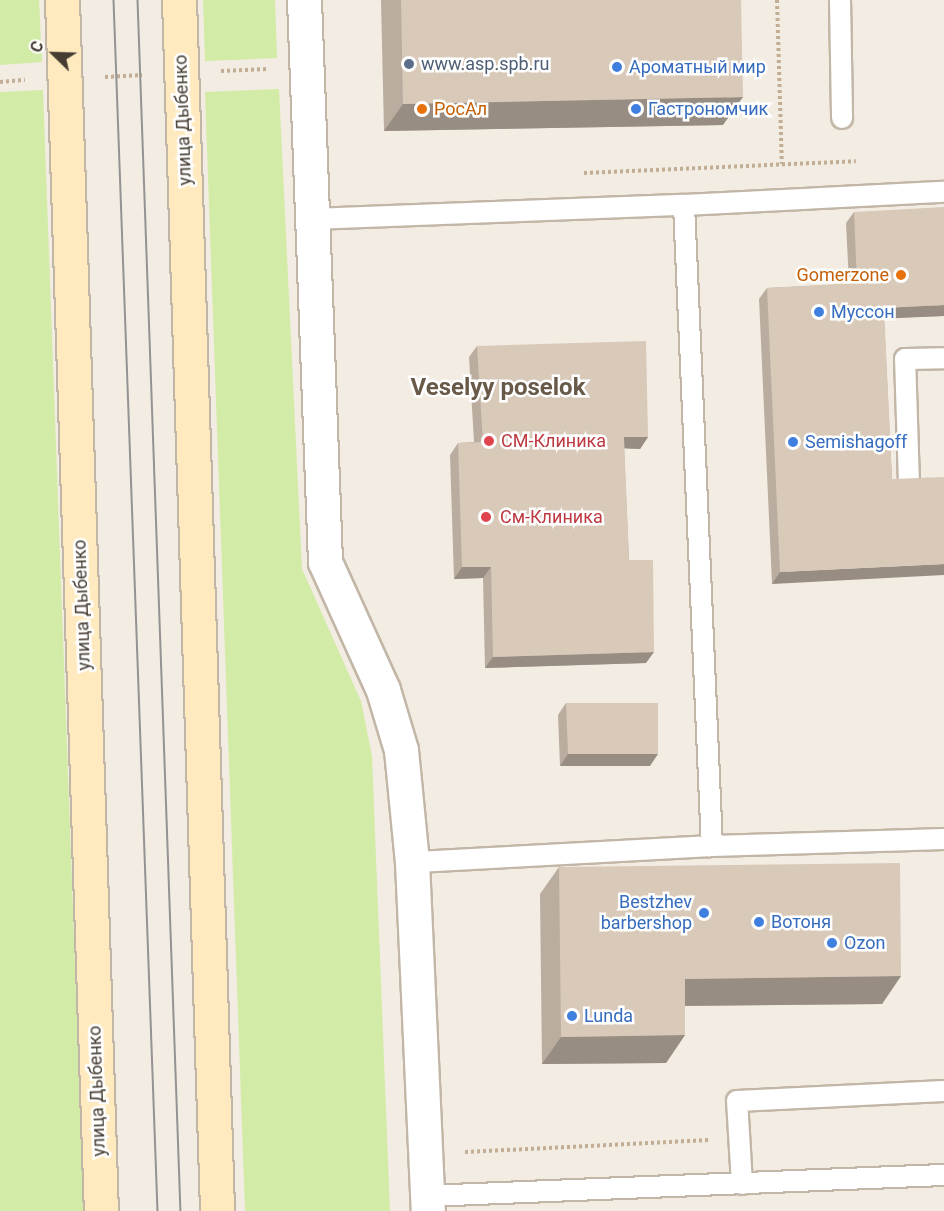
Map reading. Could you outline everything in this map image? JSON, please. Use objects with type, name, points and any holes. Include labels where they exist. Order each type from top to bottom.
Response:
[{"type":"main road","name":"улица Дыбенко","points":[[62,0],[101,1211]]},
{"type":"main road","name":"улица Дыбенко","points":[[178,0],[217,1211]]},
{"type":"street","points":[[303,0],[325,562],[383,690],[398,740],[412,862],[427,1203]]},
{"type":"lane","points":[[840,0],[842,118]]},
{"type":"lane","points":[[312,219],[684,205],[944,192]]},
{"type":"lane","points":[[684,205],[712,846]]},
{"type":"lane","points":[[909,484],[905,359],[944,358]]},
{"type":"lane","points":[[412,862],[712,846],[944,839]]},
{"type":"lane","points":[[742,1184],[737,1101],[944,1091]]},
{"type":"lane","points":[[427,1203],[742,1184],[944,1175]]},
{"type":"path","points":[[777,0],[782,164]]},
{"type":"path","points":[[66,79],[306,68]]},
{"type":"path","points":[[581,173],[868,160]]},
{"type":"path","points":[[465,1152],[739,1138]]},
{"type":"green space","points":[[0,0],[39,0],[42,62],[0,65]]},
{"type":"green space","points":[[203,0],[275,0],[277,58],[205,61]]},
{"type":"green space","points":[[279,89],[302,569],[361,701],[372,756],[390,1211],[245,1211],[205,92]]},
{"type":"green space","points":[[43,90],[84,1211],[0,1211],[0,92]]},
{"type":"building","points":[[401,0],[741,0],[743,97],[403,104]]},
{"type":"building","points":[[944,207],[944,305],[884,308],[892,479],[944,477],[944,564],[780,572],[767,288],[857,283],[854,212]]},
{"type":"building","points":[[646,341],[648,437],[624,437],[629,560],[653,560],[654,652],[493,657],[491,567],[462,567],[458,443],[483,442],[477,346]]},
{"type":"building","points":[[566,703],[658,703],[658,754],[568,754]]},
{"type":"building","points":[[900,863],[901,976],[685,979],[685,1035],[561,1037],[559,867]]},
{"type":"tram line","points":[[114,0],[158,1211]]},
{"type":"tram line","points":[[138,0],[181,1211]]},
{"type":"place","name":"www.asp.spb.ru","points":[[409,64]]},
{"type":"place","name":"Ароматный мир","points":[[617,67]]},
{"type":"place","name":"РосАл","points":[[422,109]]},
{"type":"place","name":"Гастрономчик","points":[[636,109]]},
{"type":"place","name":"Gomerzone","points":[[901,275]]},
{"type":"place","name":"Муссон","points":[[819,312]]},
{"type":"place","name":"СМ-Клиника","points":[[489,441]]},
{"type":"place","name":"Semishagoff","points":[[793,442]]},
{"type":"place","name":"См-Клиника","points":[[486,517]]},
{"type":"place","name":"Bestzhev barbershop","points":[[704,913]]},
{"type":"place","name":"Вотоня","points":[[759,922]]},
{"type":"place","name":"Ozon","points":[[832,943]]},
{"type":"place","name":"Lunda","points":[[572,1016]]},
{"type":"district","name":"Veselyy poselok","points":[[498,388]]}]
